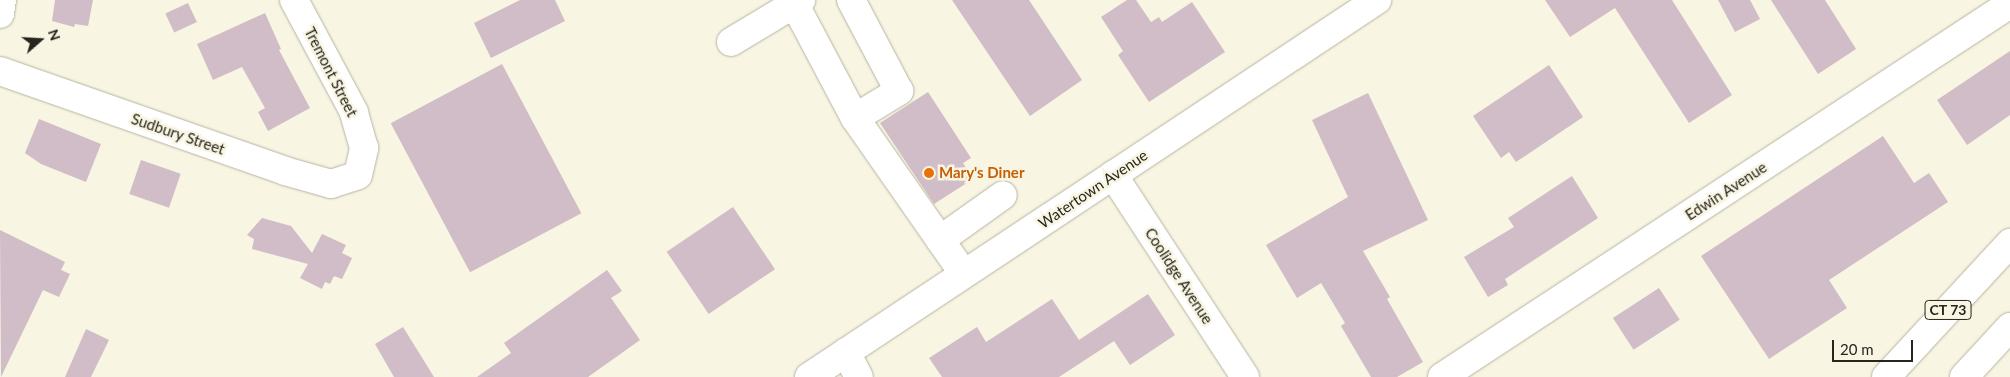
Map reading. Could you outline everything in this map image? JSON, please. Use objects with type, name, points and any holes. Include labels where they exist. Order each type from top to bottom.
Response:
[{"type":"main road","points":[[0,14],[2,0]]},
{"type":"main road","name":"Tremont Street","points":[[294,0],[354,112],[364,148],[358,175]]},
{"type":"main road","points":[[851,0],[899,91],[855,118]]},
{"type":"main road","name":"Watertown Avenue","points":[[809,377],[1377,0]]},
{"type":"main road","points":[[731,42],[797,2],[855,118],[964,274]]},
{"type":"main road","name":"Edwin Avenue","points":[[1442,377],[2010,4]]},
{"type":"main road","name":"Sudbury Street","points":[[0,70],[285,171],[331,184],[358,175]]},
{"type":"main road","name":"Coolidge Avenue","points":[[1113,175],[1245,377]]},
{"type":"main road","points":[[940,240],[1003,195]]},
{"type":"main road","name":"CT 73","points":[[1886,377],[2010,242]]},
{"type":"main road","points":[[1964,377],[2010,327]]},
{"type":"main road","points":[[846,352],[860,377]]},
{"type":"building","points":[[55,0],[93,0],[88,26],[75,24],[74,27],[52,21]]},
{"type":"building","points":[[520,0],[555,0],[565,21],[491,58],[474,23]]},
{"type":"building","points":[[952,0],[1029,0],[1082,80],[1030,116]]},
{"type":"building","points":[[1127,0],[1136,0],[1151,22],[1159,17],[1162,22],[1192,2],[1225,52],[1149,102],[1118,55],[1123,51],[1101,17]]},
{"type":"building","points":[[1545,0],[1672,0],[1732,95],[1689,123],[1615,8],[1570,37]]},
{"type":"building","points":[[1718,0],[1750,0],[1760,19],[1735,32]]},
{"type":"building","points":[[1771,0],[1825,0],[1856,49],[1818,74]]},
{"type":"building","points":[[188,3],[197,22],[174,33],[165,14]]},
{"type":"building","points":[[265,13],[281,49],[279,50],[310,108],[268,131],[258,112],[265,108],[242,67],[213,80],[197,44]]},
{"type":"building","points":[[2010,51],[2010,115],[1967,145],[1937,100]]},
{"type":"building","points":[[502,64],[581,213],[470,272],[391,123]]},
{"type":"building","points":[[1549,65],[1583,117],[1516,162],[1509,152],[1501,158],[1473,116]]},
{"type":"building","points":[[928,92],[971,158],[963,163],[973,179],[934,204],[880,123]]},
{"type":"building","points":[[1368,93],[1428,220],[1363,251],[1390,297],[1387,299],[1423,362],[1397,377],[1371,377],[1341,326],[1345,323],[1321,283],[1297,298],[1266,245],[1348,197],[1312,120]]},
{"type":"building","points":[[39,119],[101,144],[86,182],[41,164],[25,153]]},
{"type":"building","points":[[1883,136],[1914,183],[1929,173],[1948,202],[1829,280],[1847,308],[1769,359],[1701,256]]},
{"type":"building","points":[[141,160],[181,174],[169,208],[129,194]]},
{"type":"building","points":[[1572,176],[1598,218],[1505,279],[1508,285],[1488,297],[1464,257],[1514,227],[1508,218]]},
{"type":"building","points":[[733,207],[775,269],[709,314],[667,252]]},
{"type":"building","points":[[262,218],[291,226],[312,253],[322,234],[346,245],[342,253],[352,258],[342,279],[334,276],[330,284],[325,282],[322,289],[300,278],[308,264],[252,249],[254,239],[247,235]]},
{"type":"building","points":[[0,230],[65,262],[61,270],[70,274],[59,297],[43,290],[1,377]]},
{"type":"building","points":[[607,270],[622,291],[611,298],[640,340],[588,377],[477,377],[511,353],[504,343]]},
{"type":"building","points":[[1659,288],[1680,320],[1634,350],[1613,318]]},
{"type":"building","points":[[1148,294],[1175,335],[1130,365],[1114,341],[1059,377],[942,377],[929,358],[977,327],[986,342],[1052,299],[1079,340]]},
{"type":"building","points":[[403,327],[434,377],[394,377],[375,344]]},
{"type":"building","points":[[86,329],[109,340],[91,377],[65,377]]},
{"type":"place","name":"Mary's Diner","points":[[929,173]]}]
